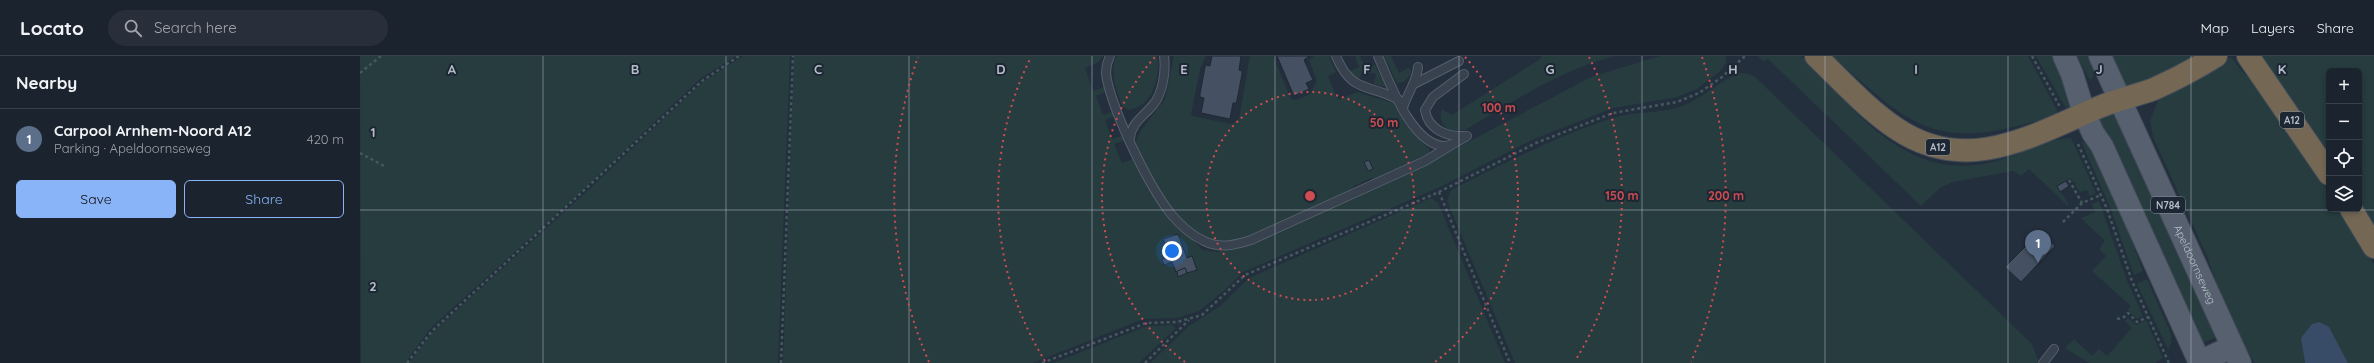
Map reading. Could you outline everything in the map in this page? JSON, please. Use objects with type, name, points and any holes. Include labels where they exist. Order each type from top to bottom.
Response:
[{"type":"highway","name":"A12","points":[[1816,56],[1896,129],[1917,141],[1945,149],[1972,152],[1996,148],[2076,118]]},
{"type":"highway","points":[[2076,118],[2119,98],[2154,89],[2216,56]]},
{"type":"highway","name":"A12","points":[[2252,61],[2326,170]]},
{"type":"highway","points":[[2352,212],[2374,247]]},
{"type":"main road","points":[[2064,56],[2072,74],[2076,118],[2105,153],[2200,362],[2236,355]]},
{"type":"main road","name":"Apeldoornseweg","points":[[2100,56],[2236,355]]},
{"type":"lane","points":[[1110,56],[1106,65],[1107,79],[1148,180],[1172,214],[1199,239],[1216,246],[1226,246],[1251,240],[1425,161],[1467,136],[1455,136],[1435,128],[1430,123],[1425,110],[1434,97],[1464,74]]},
{"type":"lane","points":[[1130,138],[1133,126],[1154,104],[1159,94],[1165,70],[1164,56]]},
{"type":"lane","points":[[1336,56],[1349,80],[1358,86],[1389,94],[1399,100]]},
{"type":"lane","points":[[1378,56],[1408,119],[1427,140],[1445,146],[1453,144]]},
{"type":"lane","points":[[1403,108],[1409,90],[1414,84],[1459,61]]},
{"type":"lane","points":[[1414,84],[1418,67]]},
{"type":"lane","points":[[2043,363],[2054,349]]},
{"type":"path","points":[[360,73],[381,56]]},
{"type":"path","points":[[407,363],[432,330],[702,80],[739,56]]},
{"type":"path","points":[[781,363],[792,56]]},
{"type":"path","points":[[1042,363],[1146,323],[1189,320],[1202,315],[1245,275],[1439,192],[1536,143],[1613,113],[1677,102],[1699,93],[1722,77],[1745,56]]},
{"type":"path","points":[[2032,56],[2076,118],[2126,265],[2169,363]]},
{"type":"path","points":[[360,153],[386,167]]},
{"type":"path","points":[[2069,180],[2082,203]]},
{"type":"path","points":[[1439,192],[1510,363]]},
{"type":"path","points":[[2063,222],[2082,203],[2101,195]]},
{"type":"path","points":[[2117,319],[2124,317],[2128,313],[2137,322],[2148,317]]},
{"type":"path","points":[[1145,363],[1189,320]]},
{"type":"green space","points":[[360,56],[736,56],[700,79],[583,190],[430,329],[405,363],[361,363]]},
{"type":"green space","points":[[743,56],[790,56],[778,363],[409,363],[433,332],[586,192],[703,82]]},
{"type":"green space","points":[[794,56],[1103,56],[1099,62],[1085,68],[1093,91],[1104,87],[1106,92],[1096,96],[1103,115],[1113,111],[1115,116],[1105,120],[1112,139],[1123,135],[1125,140],[1114,144],[1122,163],[1133,159],[1146,182],[1202,250],[1217,252],[1234,248],[1436,159],[1591,77],[1660,56],[1726,56],[1726,63],[1720,71],[1697,89],[1677,97],[1613,108],[1534,139],[1440,187],[1243,272],[1226,289],[1199,311],[1177,318],[1143,319],[1033,363],[783,363]]},
{"type":"green space","points":[[1117,56],[1157,56],[1158,59],[1156,83],[1153,90],[1144,103],[1129,110],[1122,106],[1114,81],[1113,69]]},
{"type":"green space","points":[[1174,56],[1206,56],[1200,69],[1191,114],[1193,116],[1231,124],[1239,119],[1250,56],[1273,56],[1291,99],[1296,100],[1310,94],[1317,81],[1309,60],[1314,56],[1329,56],[1336,72],[1328,76],[1338,100],[1357,92],[1393,103],[1407,126],[1430,150],[1429,153],[1377,180],[1371,178],[1354,186],[1349,193],[1263,232],[1229,241],[1216,241],[1208,239],[1187,225],[1169,206],[1149,171],[1136,142],[1140,132],[1165,99]]},
{"type":"green space","points":[[1355,56],[1360,56],[1366,69],[1375,65],[1386,87],[1374,84],[1376,74],[1362,71],[1359,80],[1353,77],[1350,71],[1359,67]]},
{"type":"green space","points":[[1384,56],[1391,56],[1399,73],[1408,68],[1411,69],[1411,74],[1404,82],[1397,83]]},
{"type":"green space","points":[[1541,56],[1615,56],[1595,62],[1556,78],[1465,130],[1450,130],[1445,126],[1441,118],[1442,109],[1452,115],[1540,59]]},
{"type":"green space","points":[[1758,56],[1802,56],[1842,99],[1885,138],[1909,152],[1934,162],[1962,166],[1993,162],[2044,144],[2071,138],[2096,193],[2090,196],[2087,190],[2080,192],[2075,185],[2077,183],[2074,183],[2070,178],[2057,186],[2069,205],[2068,206],[2029,169],[2021,176],[2013,171],[1953,182],[1940,188],[1921,206],[1768,59],[1764,62]]},
{"type":"green space","points":[[1832,56],[2028,56],[2058,112],[2036,121],[1982,133],[1955,133],[1932,128],[1912,120],[1893,107],[1873,92]]},
{"type":"green space","points":[[2036,56],[2052,56],[2075,105],[2066,108]]},
{"type":"green space","points":[[2077,56],[2091,56],[2094,63],[2093,78],[2090,80]]},
{"type":"green space","points":[[2109,56],[2197,56],[2151,81],[2124,88]]},
{"type":"green space","points":[[2258,56],[2374,56],[2374,234],[2361,212],[2362,68],[2326,68],[2326,158]]},
{"type":"green space","points":[[2231,57],[2245,75],[2249,76],[2326,188],[2326,212],[2342,212],[2374,265],[2374,363],[2348,363],[2329,327],[2301,338],[2305,363],[2255,363],[2230,322],[2207,256],[2153,137],[2150,121],[2159,98]]},
{"type":"green space","points":[[1740,73],[1753,75],[2032,344],[2039,363],[1515,363],[1447,201],[1451,190],[1530,151],[1592,125],[1621,116],[1663,111],[1687,104],[1732,76]]},
{"type":"green space","points":[[2117,111],[2219,334],[2215,338],[2200,344],[2095,130],[2100,114]]},
{"type":"green space","points":[[2081,141],[2091,145],[2111,186],[2143,271],[2134,275],[2110,207]]},
{"type":"green space","points":[[1431,198],[1438,203],[1505,363],[1150,363],[1189,326],[1219,307],[1249,278]]},
{"type":"green space","points":[[2099,201],[2128,283],[2143,316],[2137,319],[2128,310],[2131,306],[2092,271],[2106,256],[2099,249],[2105,241],[2081,218],[2095,212],[2092,204]]},
{"type":"green space","points":[[2147,279],[2171,334],[2171,343],[2168,349],[2137,284]]},
{"type":"green space","points":[[2128,318],[2136,325],[2146,320],[2163,358],[2155,363],[2089,363],[2065,348],[2074,339],[2092,356],[2099,349],[2107,356],[2132,328],[2125,321]]},
{"type":"green space","points":[[1172,325],[1176,328],[1139,363],[1053,363],[1147,326]]},
{"type":"water","points":[[2319,322],[2329,327],[2348,363],[2305,363],[2301,338],[2312,324]]},
{"type":"building","points":[[1212,56],[1241,56],[1239,70],[1242,71],[1242,74],[1237,100],[1236,103],[1233,103],[1230,119],[1201,113],[1204,98],[1200,97],[1200,94],[1205,67],[1206,65],[1210,66]]},
{"type":"building","points":[[1277,56],[1309,56],[1304,60],[1313,80],[1306,83],[1309,89],[1294,96]]},
{"type":"building","points":[[1369,160],[1373,169],[1368,171],[1364,162]]},
{"type":"building","points":[[2066,181],[2069,186],[2060,192],[2057,186]]},
{"type":"building","points":[[2040,232],[2055,246],[2021,282],[2005,267]]},
{"type":"building","points":[[1178,234],[1187,258],[1192,256],[1197,270],[1187,273],[1185,268],[1176,272],[1172,262],[1164,265],[1162,259],[1170,257],[1163,239]]},
{"type":"building","points":[[1185,268],[1187,273],[1178,277],[1177,271]]},
{"type":"place","name":"Carpool Arnhem-Noord A12","points":[[2038,263]]}]
